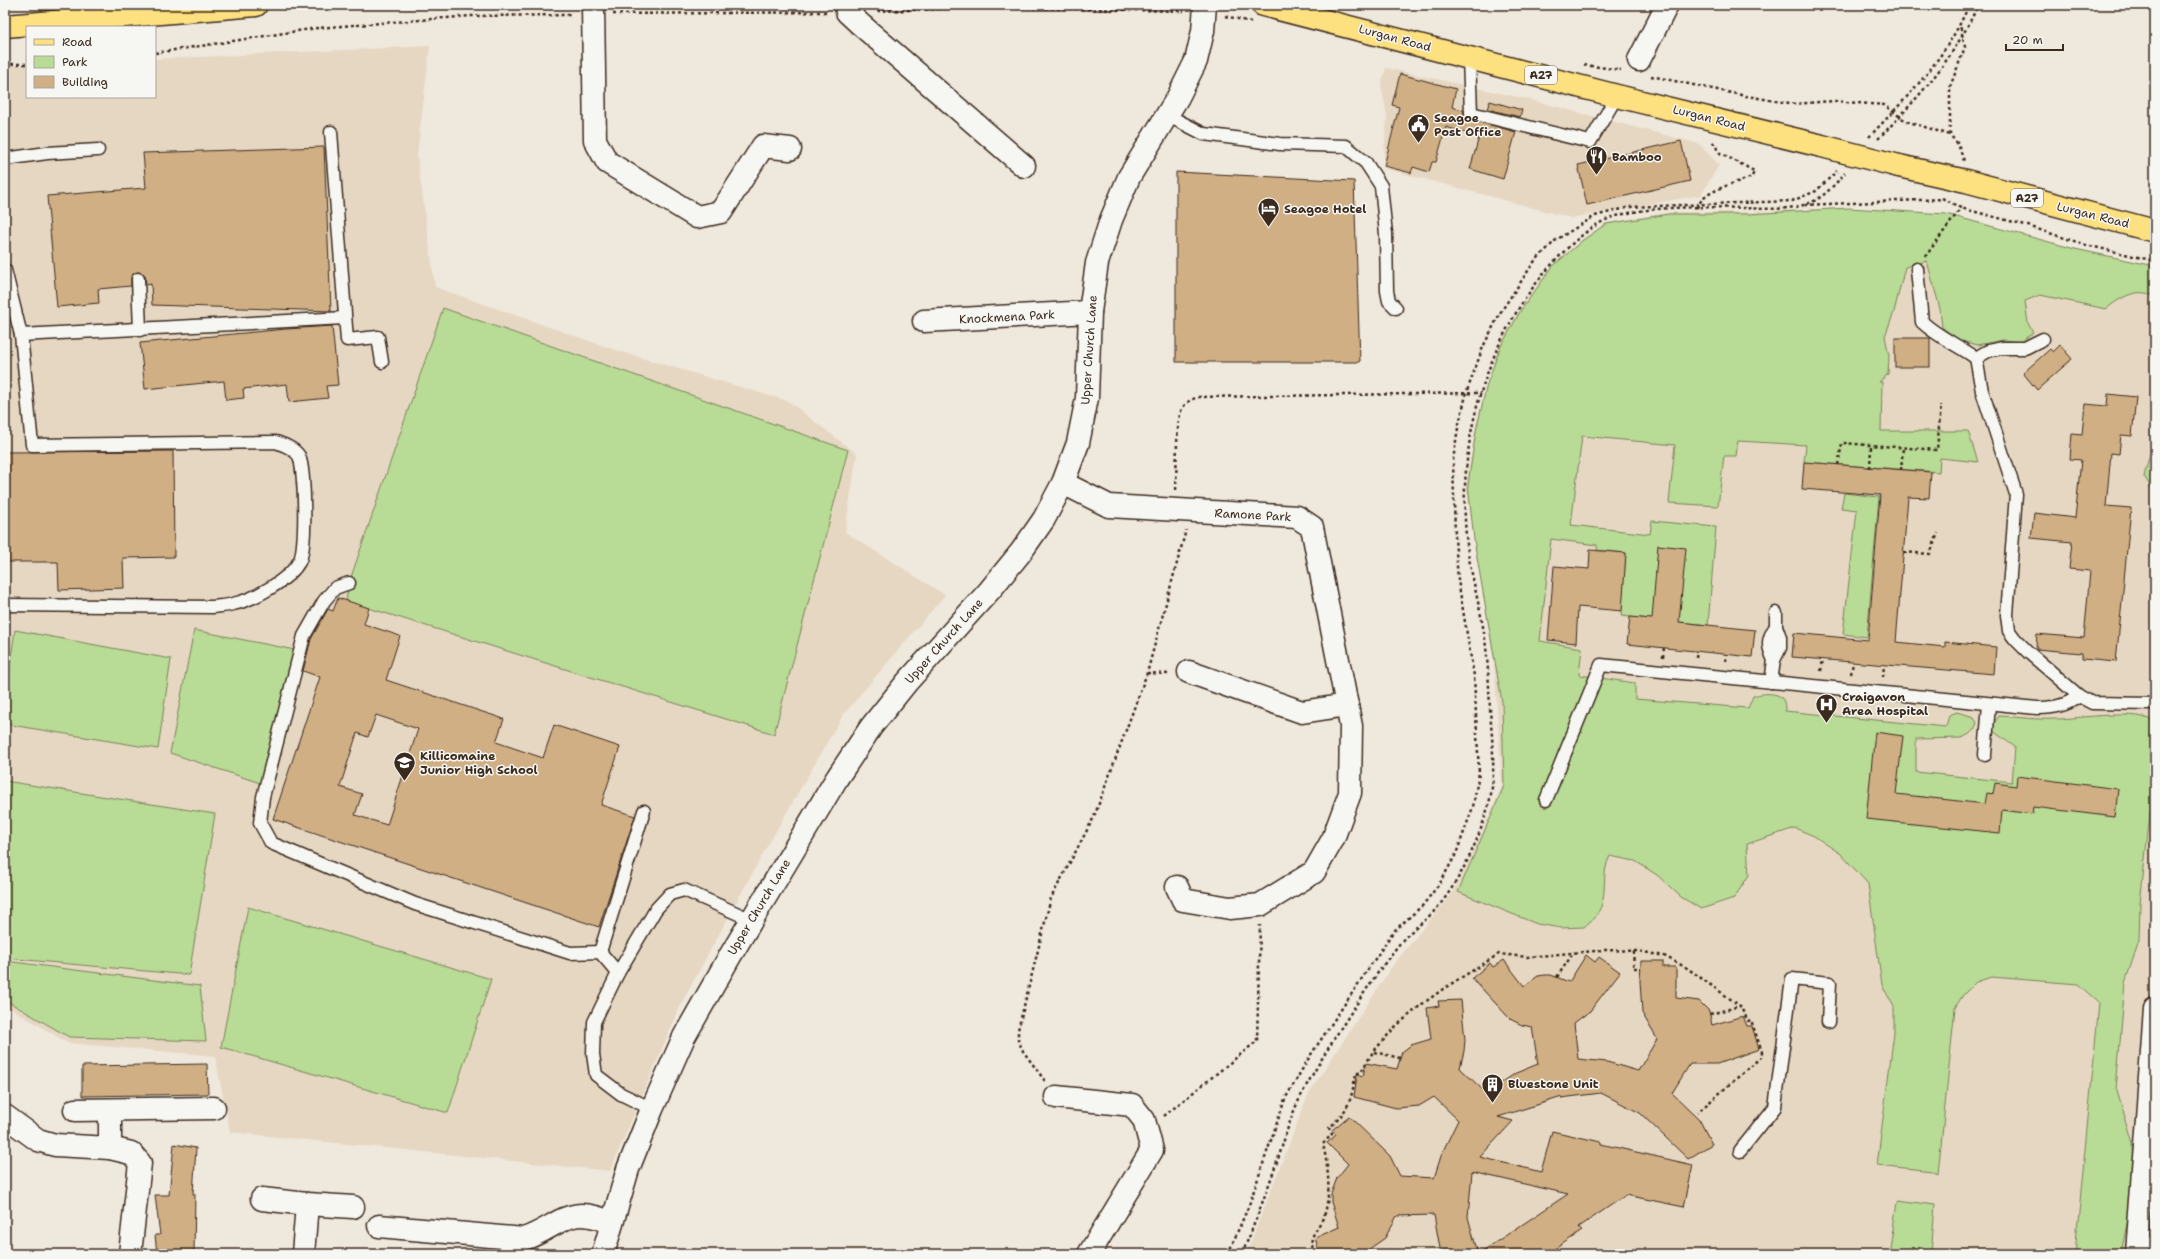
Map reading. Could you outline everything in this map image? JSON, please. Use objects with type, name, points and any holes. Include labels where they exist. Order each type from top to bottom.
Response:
[{"type":"main road","points":[[5,26],[187,8],[256,5]]},
{"type":"main road","name":"Lurgan Road","points":[[1258,14],[1469,57],[1617,96],[1899,166],[1966,181],[2155,231]]},
{"type":"street","points":[[1639,69],[1667,5]]},
{"type":"street","points":[[847,8],[1024,166]]},
{"type":"street","name":"Upper Church Lane","points":[[602,1254],[628,1169],[652,1109],[684,1037],[752,920],[837,778],[870,727],[907,682],[990,590],[1021,552],[1044,519],[1062,483],[1078,443],[1087,398],[1090,312],[1097,262],[1111,220],[1129,177],[1167,115],[1196,61],[1203,31],[1205,8]]},
{"type":"street","points":[[593,10],[595,140],[607,162],[697,217],[720,212],[763,146],[790,149]]},
{"type":"street","name":"Knockmena Park","points":[[924,321],[1090,312]]},
{"type":"street","name":"Ramone Park","points":[[1062,483],[1109,506],[1297,517],[1312,528],[1352,726],[1350,793],[1333,839],[1314,872],[1260,905],[1230,908],[1183,900],[1177,887]]},
{"type":"street","points":[[1189,672],[1302,712],[1347,705]]},
{"type":"street","points":[[2138,1244],[2149,1165],[2155,1009]]},
{"type":"street","points":[[1056,1097],[1132,1105],[1144,1120],[1152,1150],[1089,1254]]},
{"type":"street","points":[[75,1110],[214,1108]]},
{"type":"street","points":[[110,1110],[110,1148]]},
{"type":"street","points":[[5,1116],[38,1140],[55,1145],[110,1148],[131,1154],[140,1163],[130,1254]]},
{"type":"street","points":[[262,1199],[353,1207]]},
{"type":"street","points":[[303,1254],[307,1204]]},
{"type":"street","points":[[379,1226],[451,1226],[524,1239],[539,1233],[571,1215],[594,1215],[612,1223]]},
{"type":"lane","points":[[1469,57],[1472,114],[1590,142],[1617,96]]},
{"type":"lane","points":[[1167,115],[1204,134],[1280,144],[1346,146],[1366,163],[1381,186],[1386,234],[1387,291],[1389,302],[1396,308]]},
{"type":"lane","points":[[331,132],[347,340],[378,337],[382,362]]},
{"type":"lane","points":[[5,159],[47,153],[98,150]]},
{"type":"lane","points":[[1917,269],[1922,322],[1935,334],[1959,346],[1976,358],[1982,391],[2016,494],[2006,615],[2009,631],[2028,652],[2079,696],[2092,703],[2155,704]]},
{"type":"lane","points":[[5,273],[21,335],[32,445],[276,442],[288,446],[298,454],[302,465],[303,549],[300,561],[292,572],[258,594],[234,604],[212,607],[5,605]]},
{"type":"lane","points":[[138,278],[140,330]]},
{"type":"lane","points":[[21,335],[140,330],[345,318]]},
{"type":"lane","points":[[1976,358],[1988,351],[2002,348],[2025,348],[2043,339]]},
{"type":"lane","points":[[349,583],[335,588],[324,601],[304,636],[263,797],[260,823],[271,843],[415,904],[570,953],[600,952]]},
{"type":"lane","points":[[1771,682],[1774,660],[1768,648],[1769,637],[1776,626],[1776,613]]},
{"type":"lane","points":[[1546,800],[1601,665],[1989,704],[2055,708],[2072,701],[2079,696]]},
{"type":"lane","points":[[1985,755],[1989,704]]},
{"type":"lane","points":[[600,952],[644,811]]},
{"type":"lane","points":[[652,1109],[621,1094],[596,1075],[593,1054],[594,1022],[618,973],[656,909],[670,894],[684,890],[752,920]]},
{"type":"lane","points":[[600,952],[618,973]]},
{"type":"lane","points":[[1740,1151],[1775,1107],[1792,979],[1830,983],[1828,1022]]},
{"type":"path","points":[[1875,142],[1942,69],[1963,36],[1978,5]]},
{"type":"path","points":[[156,53],[317,28],[471,16],[593,10],[987,7],[1205,8],[1258,14]]},
{"type":"path","points":[[1950,135],[1950,87],[1965,47],[1960,25]]},
{"type":"path","points":[[5,64],[26,64]]},
{"type":"path","points":[[1580,64],[1639,69],[1746,96],[1795,104],[1833,101],[1871,102],[1884,105],[1906,121],[1950,135],[1958,144],[1966,164],[1966,181]]},
{"type":"path","points":[[1228,1254],[1249,1205],[1285,1099],[1310,1056],[1393,932],[1423,905],[1440,883],[1456,854],[1473,807],[1479,773],[1474,676],[1458,580],[1453,491],[1453,460],[1458,428],[1467,392],[1483,346],[1500,313],[1534,262],[1556,240],[1595,216],[1630,207],[1698,203],[1716,190],[1752,178],[1754,171],[1720,153],[1710,139]]},
{"type":"path","points":[[1792,201],[1801,205],[1816,200],[1850,167]]},
{"type":"path","points":[[1932,194],[1961,208],[2025,225],[2086,245],[2155,261]]},
{"type":"path","points":[[1242,1254],[1263,1204],[1297,1103],[1342,1027],[1400,943],[1416,926],[1430,916],[1450,890],[1465,862],[1488,807],[1493,775],[1489,672],[1466,536],[1464,488],[1466,460],[1481,393],[1497,345],[1510,322],[1543,274],[1564,251],[1600,222],[1621,215],[1650,210],[1697,208],[1762,209],[1801,205],[1944,199]]},
{"type":"path","points":[[1697,208],[1698,203]]},
{"type":"path","points":[[1917,269],[1961,208]]},
{"type":"path","points":[[1056,1097],[1023,1050],[1018,1040],[1018,1030],[1051,898],[1094,817],[1147,673],[1183,511],[1179,420],[1183,407],[1191,400],[1215,396],[1481,393]]},
{"type":"path","points":[[1838,465],[1842,443],[1937,450],[1941,405]]},
{"type":"path","points":[[1870,468],[1871,446]]},
{"type":"path","points":[[1902,470],[1903,448]]},
{"type":"path","points":[[1904,552],[1930,554],[1938,532]]},
{"type":"path","points":[[1146,1130],[1257,1041],[1260,905]]},
{"type":"path","points":[[1634,951],[1633,968],[1641,968]]},
{"type":"path","points":[[1313,1254],[1312,1239],[1319,1228],[1327,1201],[1328,1165],[1323,1144],[1332,1134],[1329,1128],[1342,1116],[1350,1104],[1356,1073],[1360,1073],[1374,1052],[1396,1027],[1421,1004],[1443,988],[1499,954],[1528,957],[1575,952],[1634,951],[1664,956],[1687,968],[1740,1006],[1748,1021],[1751,1020],[1762,1052],[1761,1057],[1698,1112]]},
{"type":"path","points":[[1557,977],[1575,952]]},
{"type":"path","points":[[1710,1014],[1740,1006]]},
{"type":"path","points":[[1374,1052],[1400,1058]]},
{"type":"path","points":[[1327,1201],[1331,1202]]},
{"type":"shaded area","name":"Killicomaine Junior High School","points":[[430,46],[417,155],[435,287],[618,351],[788,401],[857,454],[845,532],[945,595],[843,715],[765,850],[682,1002],[610,1171],[230,1132],[215,1056],[68,1043],[5,1005],[5,67],[26,65],[26,98],[156,98],[156,59]]},
{"type":"shaded area","points":[[1386,68],[1527,99],[1699,144],[1719,165],[1701,195],[1571,218],[1383,168],[1387,116],[1381,85]]},
{"type":"shaded area","name":"Craigavon Area Hospital","points":[[1849,208],[1946,214],[2075,249],[2155,266],[2155,1254],[1246,1254],[1309,1093],[1393,965],[1452,893],[1469,862],[1502,786],[1494,663],[1466,487],[1476,424],[1499,345],[1520,309],[1553,265],[1582,239],[1606,223],[1670,212],[1751,212]]},
{"type":"green space","points":[[1849,208],[1946,214],[2075,249],[2155,266],[2155,297],[2149,294],[2136,293],[2123,297],[2106,309],[2040,295],[2025,301],[2028,323],[2033,333],[2020,342],[2003,340],[1977,345],[1958,340],[1942,327],[1940,309],[1927,261],[1905,267],[1894,312],[1885,336],[1889,356],[1888,374],[1879,382],[1882,382],[1881,431],[1968,431],[1978,462],[1940,458],[1939,472],[1804,462],[1806,445],[1738,441],[1736,456],[1724,456],[1718,506],[1669,503],[1675,445],[1582,436],[1571,525],[1650,534],[1652,521],[1716,527],[1708,625],[1621,616],[1626,553],[1597,550],[1597,545],[1551,539],[1540,641],[1582,648],[1579,675],[1635,683],[1635,699],[1748,708],[1753,696],[1761,694],[1775,694],[1782,698],[1785,711],[1946,727],[1949,715],[1957,712],[1974,717],[1977,723],[1976,726],[1964,737],[1916,739],[1916,772],[2012,782],[2015,747],[1993,731],[1994,723],[1999,716],[2035,719],[2066,719],[2124,715],[2138,716],[2148,719],[2155,724],[2155,771],[2140,903],[2139,941],[2125,983],[2116,1090],[2132,1144],[2133,1170],[2129,1215],[2121,1254],[2075,1254],[2099,1003],[2078,984],[1991,977],[1976,982],[1963,995],[1955,1008],[1938,1174],[1932,1171],[1877,1165],[1894,1032],[1894,1007],[1882,985],[1868,884],[1841,854],[1814,836],[1795,828],[1747,844],[1749,875],[1734,898],[1701,909],[1681,897],[1657,875],[1635,861],[1610,856],[1605,870],[1604,892],[1601,906],[1597,915],[1584,927],[1561,928],[1537,924],[1458,892],[1504,786],[1502,702],[1474,540],[1468,484],[1476,431],[1487,384],[1500,348],[1521,310],[1553,266],[1583,240],[1606,224],[1669,214],[1749,214]]},
{"type":"green space","points":[[443,308],[848,450],[774,734],[346,601],[349,583]]},
{"type":"green space","points":[[2155,435],[2155,494],[2144,476]]},
{"type":"green space","points":[[1844,493],[1879,497],[1867,637],[1843,634],[1857,510],[1841,508]]},
{"type":"green space","points":[[15,630],[171,659],[158,749],[5,724],[5,699]]},
{"type":"green space","points":[[194,630],[300,651],[266,785],[170,753]]},
{"type":"green space","points":[[5,781],[215,814],[189,975],[5,958]]},
{"type":"green space","points":[[248,907],[491,979],[448,1113],[221,1047]]},
{"type":"green space","points":[[5,961],[200,986],[206,1041],[69,1037],[5,1000]]},
{"type":"green space","points":[[1897,1200],[1935,1205],[1931,1254],[1889,1254]]},
{"type":"building","points":[[1400,74],[1456,89],[1452,107],[1463,110],[1466,118],[1516,132],[1503,179],[1470,169],[1479,137],[1446,127],[1436,162],[1432,162],[1429,172],[1413,167],[1411,173],[1384,166],[1399,107],[1392,105]]},
{"type":"building","points":[[1490,101],[1522,110],[1520,117],[1487,109]]},
{"type":"building","points":[[1681,141],[1690,181],[1587,205],[1578,165]]},
{"type":"building","points":[[324,147],[331,311],[152,305],[151,284],[146,285],[145,275],[138,272],[131,276],[131,286],[98,289],[99,303],[57,307],[47,196],[146,188],[143,153]]},
{"type":"building","points":[[1176,172],[1354,181],[1360,362],[1176,362]]},
{"type":"building","points":[[332,326],[338,385],[326,386],[328,398],[289,402],[287,384],[243,389],[244,398],[226,400],[224,381],[145,389],[140,343]]},
{"type":"building","points":[[1895,338],[1930,338],[1930,367],[1895,367]]},
{"type":"building","points":[[2060,345],[2072,359],[2037,390],[2023,373],[2050,349],[2053,352]]},
{"type":"building","points":[[2108,394],[2136,397],[2132,436],[2121,435],[2119,454],[2111,453],[2106,506],[2131,508],[2116,662],[2082,659],[2082,653],[2036,649],[2037,634],[2084,638],[2090,571],[2069,569],[2072,542],[2031,538],[2034,513],[2075,518],[2081,460],[2070,459],[2072,433],[2082,434],[2085,404],[2107,406]]},
{"type":"building","points":[[173,451],[174,557],[123,558],[124,588],[59,590],[58,562],[5,562],[5,452]]},
{"type":"building","points":[[1804,462],[1931,472],[1929,498],[1908,497],[1896,642],[1945,647],[1945,642],[1996,647],[1994,674],[1792,657],[1794,633],[1868,640],[1880,495],[1802,489]]},
{"type":"building","points":[[1658,545],[1686,548],[1679,622],[1755,630],[1752,657],[1627,644],[1630,617],[1652,619]]},
{"type":"building","points":[[1590,550],[1626,553],[1622,611],[1578,607],[1576,643],[1548,640],[1554,566],[1589,569]]},
{"type":"building","points":[[338,598],[369,608],[364,624],[400,636],[386,680],[504,719],[496,742],[543,758],[554,725],[620,747],[601,805],[635,816],[599,927],[273,819],[320,677],[303,671],[311,639],[328,609],[333,611]],"holes":[[[376,715],[418,729],[387,825],[355,815],[362,794],[340,787],[357,733],[368,737]]]},
{"type":"building","points":[[1875,732],[1903,736],[1896,794],[1985,804],[1987,793],[1993,794],[1995,783],[2016,786],[2017,776],[2118,789],[2115,817],[2033,807],[2032,814],[2002,810],[2000,833],[1866,819]]},
{"type":"building","name":"Bluestone Unit","points":[[1586,955],[1595,962],[1599,957],[1620,972],[1590,1011],[1574,1023],[1578,1059],[1607,1062],[1638,1071],[1657,1039],[1642,1013],[1640,981],[1641,961],[1663,961],[1663,967],[1676,967],[1676,998],[1699,1001],[1709,1011],[1712,1025],[1743,1016],[1747,1026],[1752,1026],[1759,1049],[1717,1064],[1690,1064],[1672,1093],[1699,1119],[1712,1144],[1688,1159],[1640,1113],[1601,1093],[1561,1098],[1562,1097],[1498,1117],[1513,1121],[1480,1157],[1541,1172],[1552,1131],[1601,1142],[1601,1144],[1693,1165],[1684,1207],[1626,1195],[1579,1227],[1582,1231],[1547,1254],[1441,1254],[1434,1215],[1397,1216],[1385,1238],[1362,1254],[1320,1254],[1315,1238],[1339,1227],[1331,1202],[1331,1194],[1337,1178],[1348,1164],[1327,1143],[1336,1135],[1332,1130],[1349,1116],[1390,1156],[1400,1176],[1434,1178],[1442,1153],[1458,1120],[1434,1097],[1419,1106],[1396,1108],[1354,1097],[1357,1074],[1363,1076],[1366,1063],[1397,1069],[1402,1052],[1411,1045],[1431,1039],[1427,1008],[1439,1006],[1438,1001],[1461,1000],[1465,1040],[1460,1068],[1486,1093],[1516,1073],[1538,1064],[1532,1027],[1522,1025],[1510,1019],[1472,978],[1490,963],[1493,967],[1504,960],[1524,986],[1538,976],[1545,975],[1551,975],[1569,982]],"holes":[[[1472,1172],[1568,1194],[1478,1254],[1468,1217]]]},
{"type":"building","points":[[207,1064],[208,1094],[82,1096],[82,1066]]},
{"type":"building","points":[[174,1144],[196,1148],[193,1194],[195,1194],[194,1254],[157,1254],[155,1235],[160,1235],[155,1195],[169,1195]]},
{"type":"place","name":"Seagoe Post Office","points":[[1418,144]]},
{"type":"place","name":"Bamboo","points":[[1597,176]]},
{"type":"place","name":"Seagoe Hotel","points":[[1268,228]]},
{"type":"place","name":"Craigavon Area Hospital","points":[[1826,724]]},
{"type":"place","name":"Killicomaine Junior High School","points":[[404,782]]},
{"type":"place","name":"Bluestone Unit","points":[[1492,1104]]}]
